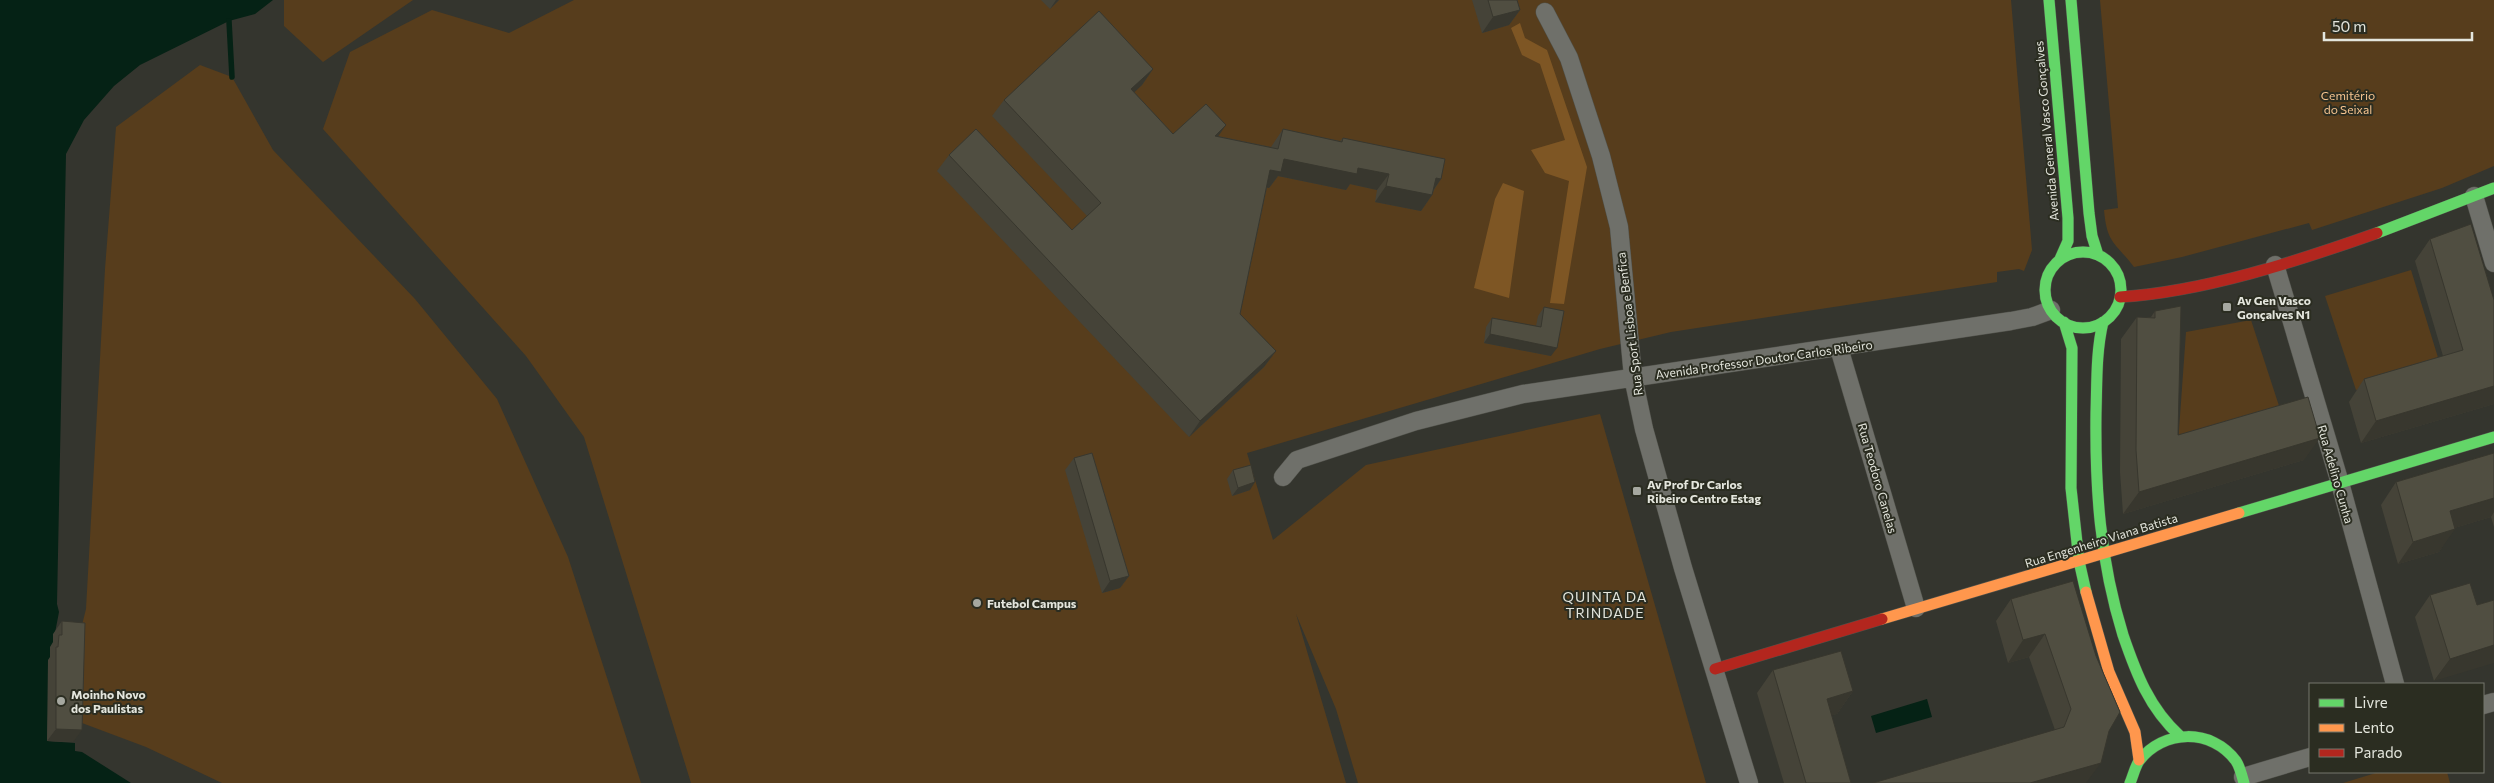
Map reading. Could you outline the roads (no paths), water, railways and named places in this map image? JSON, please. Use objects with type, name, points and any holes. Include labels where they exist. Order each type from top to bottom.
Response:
[{"type":"main road","name":"Avenida General Vasco Gonçalves","points":[[2049,0],[2068,218],[2068,241],[2060,259]]},
{"type":"main road","points":[[2071,0],[2089,214],[2092,236],[2098,255]]},
{"type":"main road","points":[[2120,297],[2164,293],[2274,265],[2376,234],[2494,188]]},
{"type":"main road","points":[[2103,322],[2083,328],[2064,322],[2051,310],[2045,294],[2046,284],[2053,266],[2060,259],[2078,252],[2098,255],[2105,259],[2117,272],[2121,289],[2120,297],[2117,307],[2103,322],[2098,343],[2096,471],[2098,514],[2103,554],[2118,616],[2137,674],[2155,711],[2180,736]]},
{"type":"main road","points":[[2064,322],[2072,348],[2071,488],[2079,561],[2092,621],[2109,672],[2135,732],[2139,760]]},
{"type":"main road","name":"Rua Engenheiro Viana Batista","points":[[1715,669],[2494,437]]},
{"type":"main road","points":[[2130,783],[2139,760],[2157,744],[2180,736],[2196,736],[2212,740],[2225,749],[2236,762],[2244,780]]},
{"type":"street","name":"Rua Sport Lisboa e Benfica","points":[[1545,12],[1569,58],[1601,156],[1619,227],[1633,377],[1646,438],[1683,568],[1749,783]]},
{"type":"street","points":[[2474,196],[2494,263]]},
{"type":"street","name":"Rua Adelino Cunha","points":[[2274,265],[2340,483],[2395,683]]},
{"type":"street","name":"Avenida Professor Doutor Carlos Ribeiro","points":[[1283,477],[1297,460],[1416,422],[1523,394],[2018,320],[2051,310]]},
{"type":"street","name":"Rua Teodoro Canelas","points":[[1840,348],[1916,608]]},
{"type":"street","points":[[2244,780],[2309,757]]},
{"type":"waterway","points":[[229,21],[232,77]]},
{"type":"place","name":"Av Gen Vasco Gonçalves N1","points":[[2227,307]]},
{"type":"place","name":"Av Prof Dr Carlos Ribeiro Centro Estag","points":[[1637,491]]},
{"type":"place","name":"Futebol Campus","points":[[977,603]]},
{"type":"place","name":"Moinho Novo dos Paulistas","points":[[61,701]]},
{"type":"district","name":"QUINTA DA TRINDADE","points":[[1605,604]]},
{"type":"park label","name":"Cemitério do Seixal","points":[[2348,102]]}]
